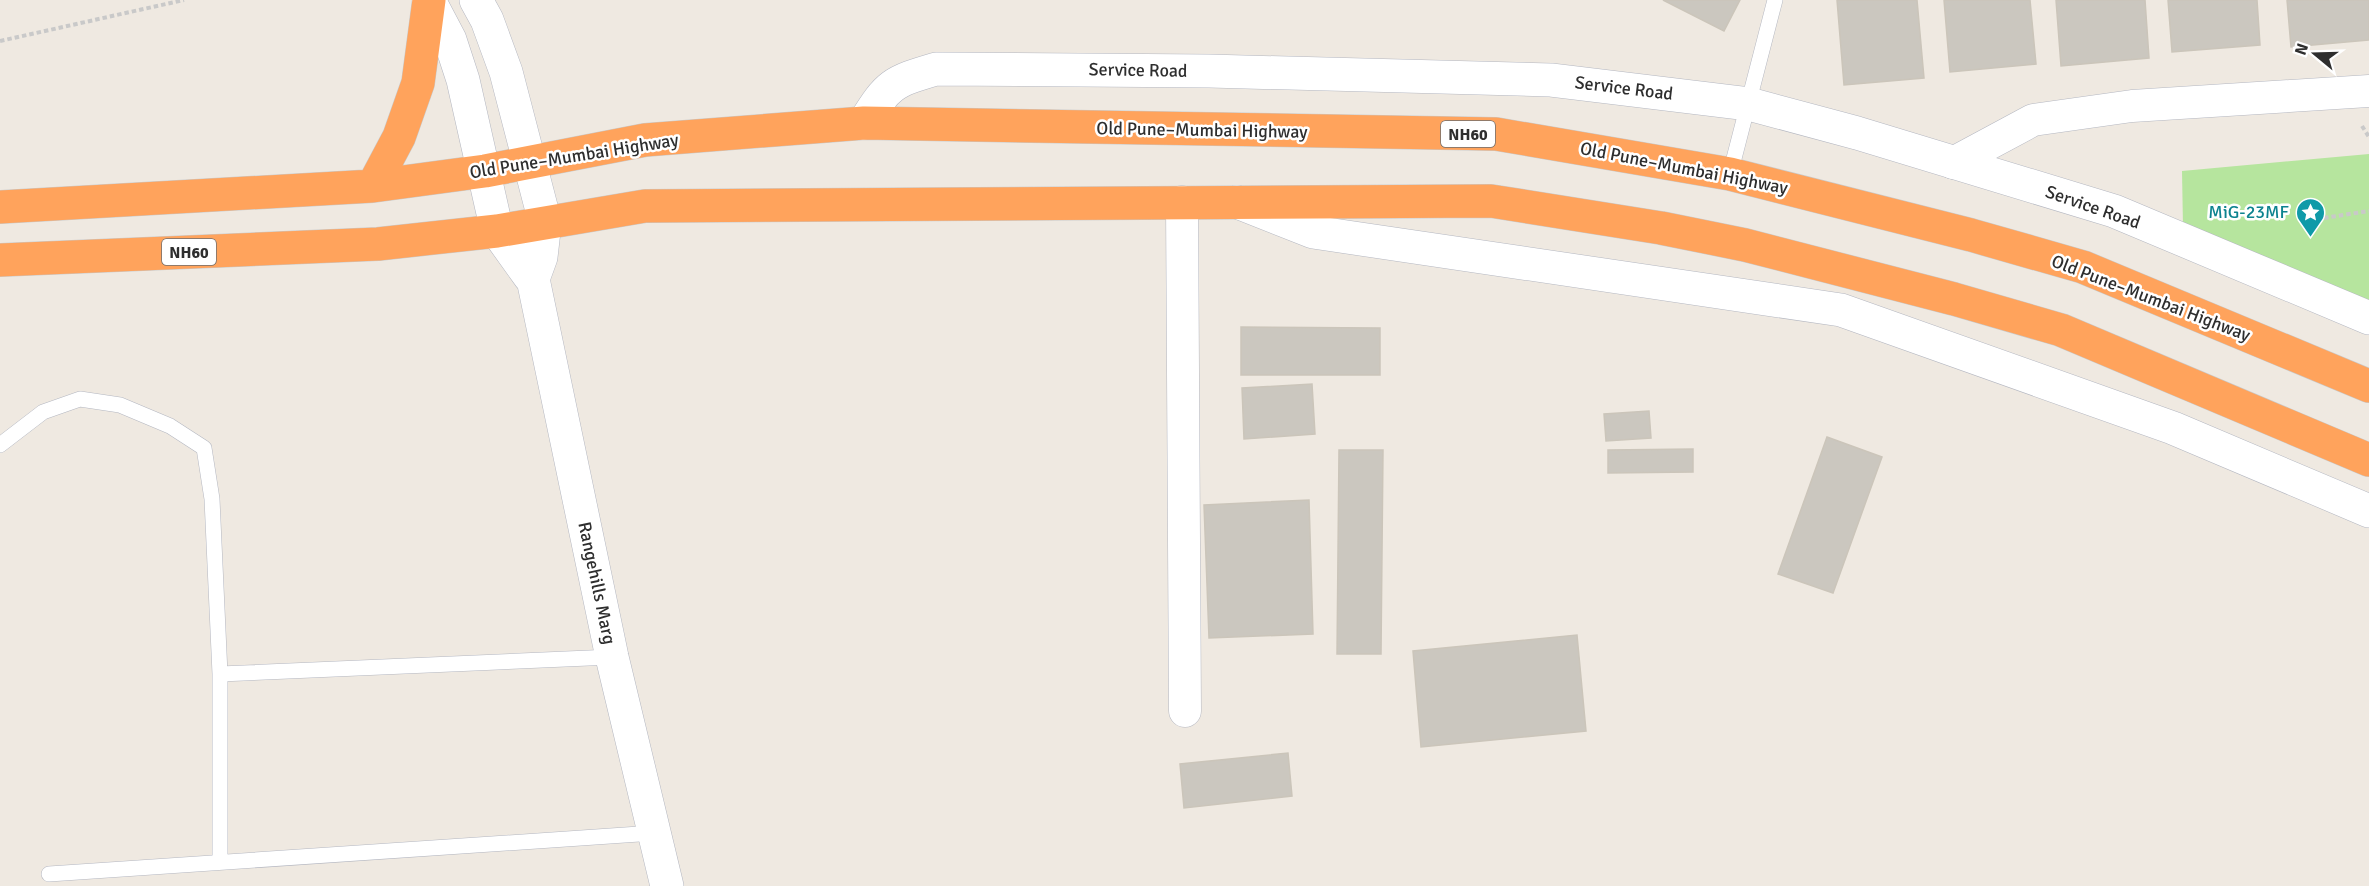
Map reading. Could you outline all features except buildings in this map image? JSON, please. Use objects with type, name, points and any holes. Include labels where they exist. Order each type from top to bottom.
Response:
[{"type":"highway","points":[[373,186],[399,138],[418,83],[429,0]]},
{"type":"highway","name":"Old Pune–Mumbai Highway","points":[[0,207],[373,186],[485,171],[645,141],[864,123],[1496,134],[1730,174],[1971,235],[2083,267],[2369,386]]},
{"type":"highway","name":"NH60","points":[[0,260],[378,244],[497,231],[645,206],[1491,201],[1661,228],[1745,245],[1954,299],[2061,330],[2369,460]]},
{"type":"street","points":[[429,0],[450,40],[463,80],[497,231],[533,279],[541,257],[545,222],[506,72],[487,20],[476,0]]},
{"type":"street","name":"Service Road","points":[[864,123],[882,93],[903,79],[936,69],[1209,71],[1551,80],[1749,104],[2114,211],[2369,318]]},
{"type":"street","points":[[1953,163],[2033,120],[2132,106],[2369,90]]},
{"type":"street","points":[[1182,202],[1185,711]]},
{"type":"street","points":[[1236,202],[1313,232],[1841,310],[2173,428],[2369,511]]},
{"type":"street","name":"Rangehills Marg","points":[[533,279],[612,657],[667,886]]},
{"type":"lane","points":[[1730,174],[1775,0]]},
{"type":"lane","points":[[0,445],[43,412],[80,399],[120,405],[170,426],[204,448],[212,499],[220,674],[220,862]]},
{"type":"lane","points":[[220,674],[612,657]]},
{"type":"lane","points":[[49,874],[654,833]]},
{"type":"path","points":[[0,41],[184,0]]},
{"type":"path","points":[[2324,218],[2369,211]]},
{"type":"green space","points":[[2369,154],[2369,300],[2183,227],[2182,171]]},
{"type":"place","name":"MiG-23MF","points":[[2310,238]]}]
